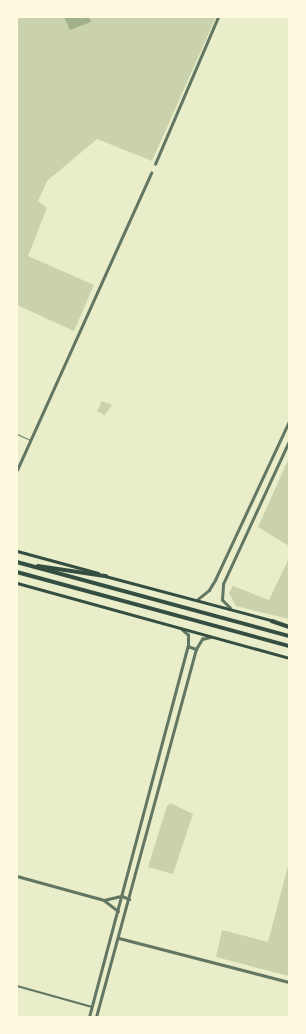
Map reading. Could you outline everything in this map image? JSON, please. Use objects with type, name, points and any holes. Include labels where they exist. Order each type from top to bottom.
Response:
[{"type":"highway","points":[[18,563],[106,576]]},
{"type":"highway","points":[[18,563],[289,636]]},
{"type":"highway","points":[[17,572],[289,646]]},
{"type":"highway","points":[[272,621],[289,626]]},
{"type":"main road","points":[[17,551],[106,576],[198,599],[272,621]]},
{"type":"main road","points":[[17,583],[289,658]]},
{"type":"street","points":[[155,164],[218,17]]},
{"type":"street","points":[[17,470],[151,173]]},
{"type":"street","points":[[198,599],[209,590],[215,580],[289,421]]},
{"type":"street","points":[[230,608],[222,600],[223,584],[289,442]]},
{"type":"street","points":[[89,1017],[188,646],[188,635],[179,627]]},
{"type":"street","points":[[96,1017],[119,938],[196,649],[202,639],[215,637]]},
{"type":"street","points":[[188,646],[196,649]]},
{"type":"street","points":[[17,876],[104,900],[118,911]]},
{"type":"street","points":[[104,900],[122,896],[129,899]]},
{"type":"street","points":[[119,938],[289,982]]},
{"type":"street","points":[[17,986],[92,1007]]},
{"type":"lane","points":[[17,434],[30,440]]},
{"type":"shaded area","points":[[17,17],[216,17],[152,161],[97,139],[47,181],[38,201],[47,208],[28,256],[94,285],[74,331],[17,305]]},
{"type":"shaded area","points":[[64,17],[89,17],[91,22],[70,30]]},
{"type":"shaded area","points":[[102,401],[112,405],[105,415],[97,411]]},
{"type":"shaded area","points":[[289,458],[289,546],[258,527]]},
{"type":"shaded area","points":[[289,558],[289,619],[236,606],[229,593],[233,586],[269,600]]},
{"type":"shaded area","points":[[170,803],[193,814],[173,874],[148,867],[167,806]]},
{"type":"shaded area","points":[[289,862],[289,976],[216,957],[222,930],[268,942]]}]
